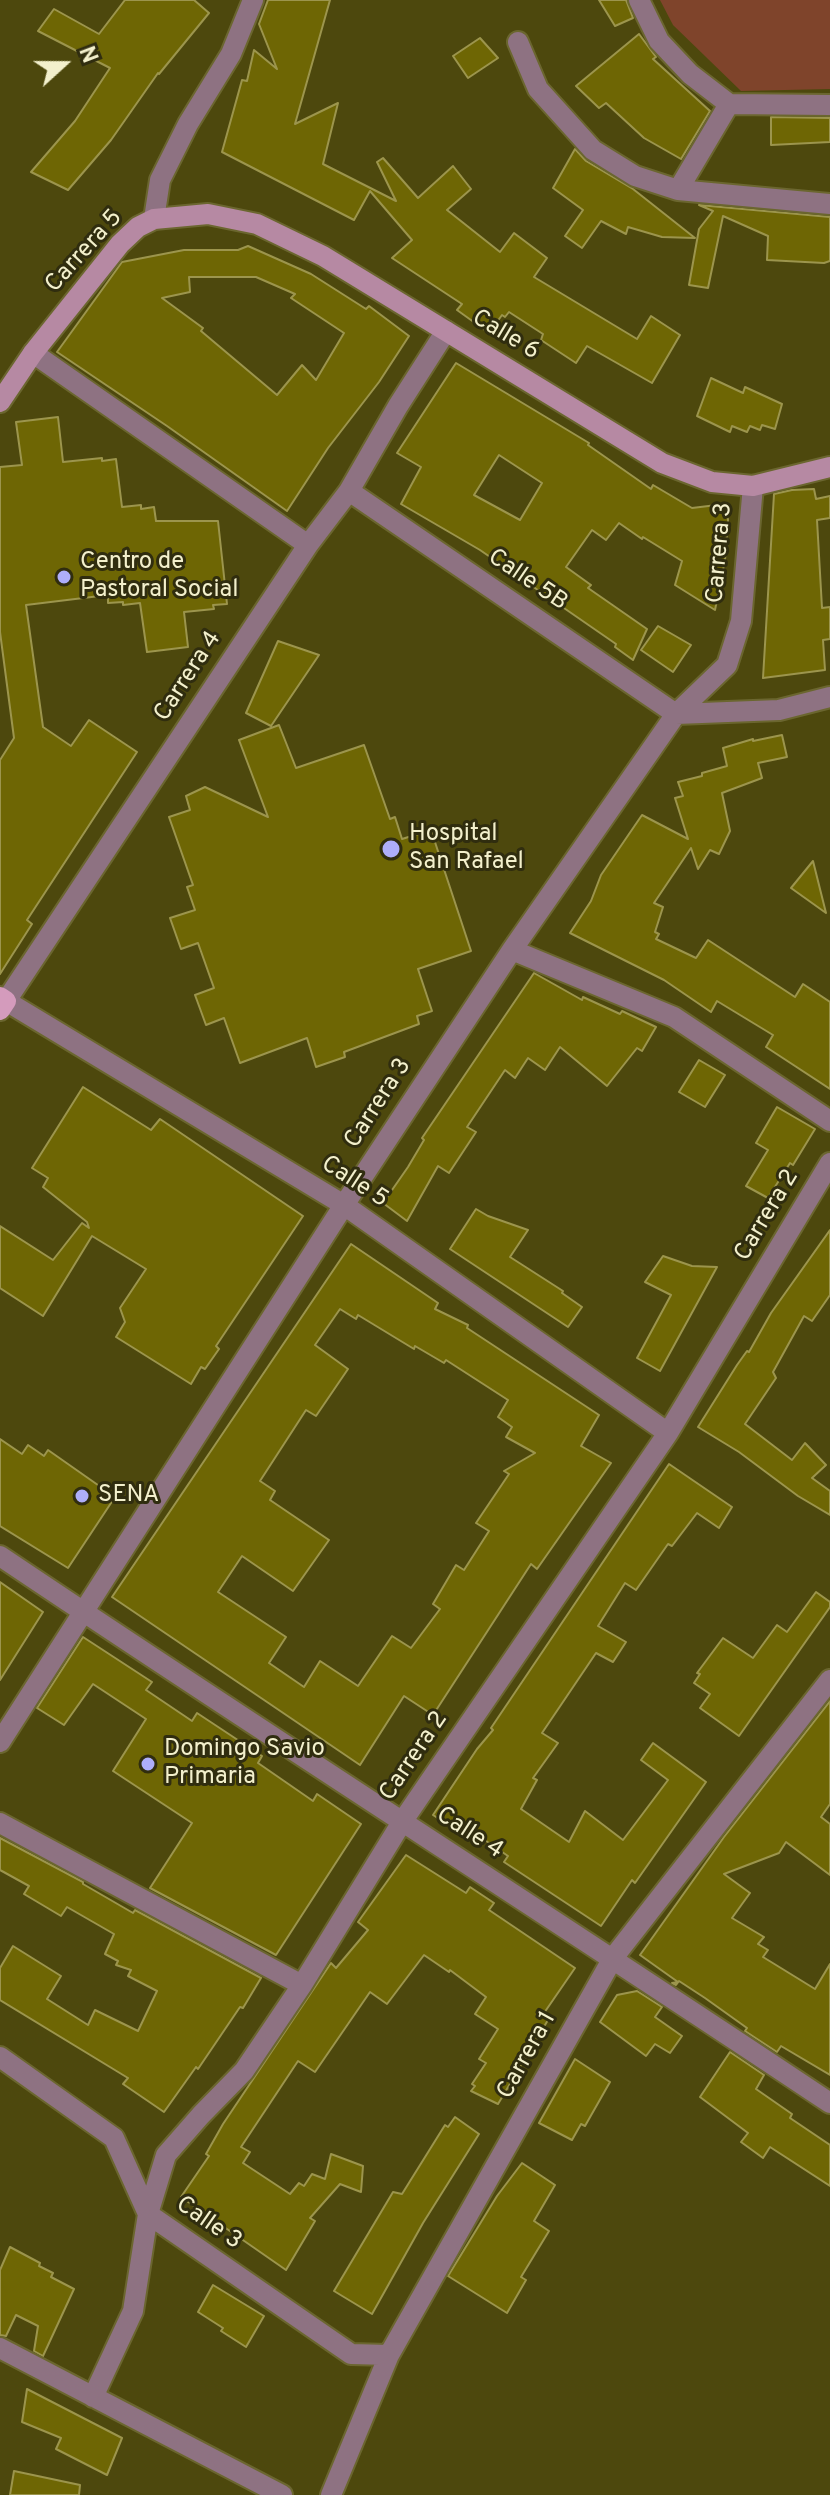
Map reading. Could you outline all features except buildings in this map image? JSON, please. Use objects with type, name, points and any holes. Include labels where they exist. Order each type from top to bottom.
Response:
[{"type":"main road","name":"Calle 6","points":[[154,219],[208,214],[257,224],[323,256],[662,463],[712,482],[753,486],[830,467]]},
{"type":"main road","name":"Carrera 5","points":[[0,402],[33,353],[120,244],[138,227],[154,219]]},
{"type":"street","name":"Carrera 5","points":[[154,219],[160,180],[188,124],[231,54],[253,0]]},
{"type":"street","points":[[639,0],[659,41],[690,74],[729,104],[830,105]]},
{"type":"street","points":[[518,42],[538,89],[593,150],[635,176],[678,190],[830,204]]},
{"type":"street","points":[[678,190],[729,104]]},
{"type":"street","name":"Carrera 4","points":[[2,1002],[308,545],[349,491],[446,331]]},
{"type":"street","points":[[33,353],[308,545]]},
{"type":"street","name":"Carrera 3","points":[[0,1742],[344,1205],[512,950],[676,714],[727,665],[741,621],[753,486]]},
{"type":"street","name":"Calle 5B","points":[[349,491],[676,714]]},
{"type":"street","points":[[676,714],[779,710],[830,697]]},
{"type":"street","points":[[512,950],[674,1017],[830,1121]]},
{"type":"street","name":"Calle 5","points":[[2,1002],[344,1205],[668,1433]]},
{"type":"street","name":"Carrera 2","points":[[93,2397],[133,2311],[148,2214],[166,2155],[244,2071],[302,1985],[402,1822],[668,1433],[830,1163]]},
{"type":"street","name":"Calle 4","points":[[0,1556],[830,2103]]},
{"type":"street","name":"Carrera 1","points":[[331,2495],[389,2355],[613,1958],[830,1680]]},
{"type":"street","points":[[0,1823],[302,1985]]},
{"type":"street","name":"Calle 3","points":[[0,2057],[114,2138],[148,2214],[351,2354],[389,2355]]},
{"type":"street","points":[[0,2348],[282,2495]]},
{"type":"shaded area","points":[[660,0],[830,0],[830,89],[741,91],[673,25]]},
{"type":"place","name":"Centro de Pastoral Social","points":[[64,577]]},
{"type":"place","name":"Hospital San Rafael","points":[[391,849]]},
{"type":"place","name":"SENA","points":[[82,1496]]},
{"type":"place","name":"Domingo Savio Primaria","points":[[148,1764]]}]
